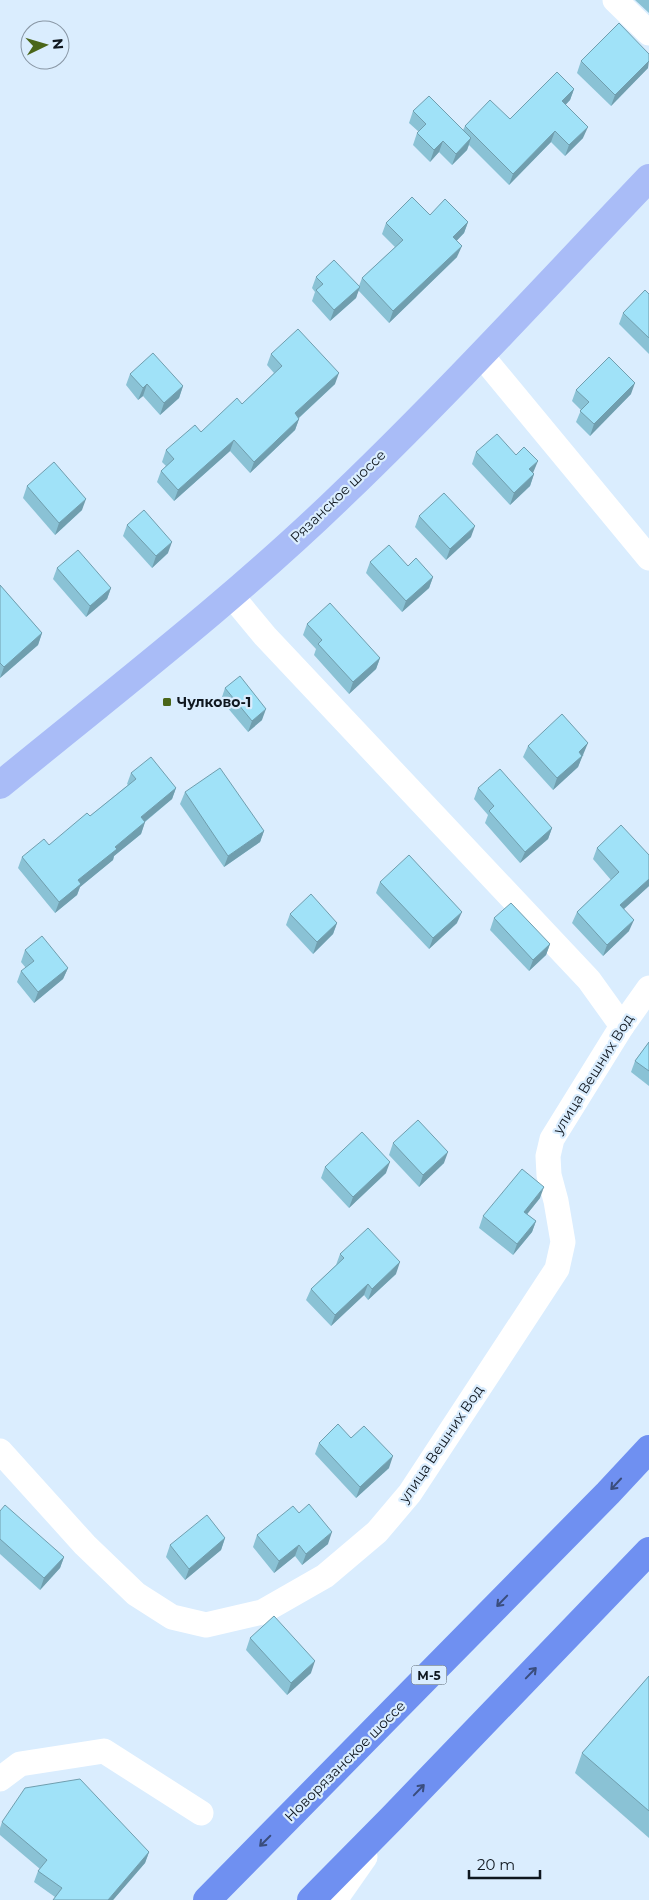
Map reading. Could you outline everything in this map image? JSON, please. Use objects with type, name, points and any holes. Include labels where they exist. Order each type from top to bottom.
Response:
[{"type":"highway","name":"Новорязанское шоссе","points":[[207,1900],[608,1493],[649,1449]]},
{"type":"highway","points":[[311,1900],[649,1551]]},
{"type":"main road","name":"Рязанское шоссе","points":[[0,785],[231,595],[344,494],[481,355],[649,178]]},
{"type":"street","points":[[615,0],[649,33]]},
{"type":"street","points":[[481,355],[649,558]]},
{"type":"street","points":[[231,595],[265,636],[589,980],[622,1026]]},
{"type":"street","name":"улица Вешних Вод","points":[[0,1451],[85,1546],[136,1594],[172,1618],[206,1625],[262,1612],[325,1576],[377,1532],[410,1493],[557,1269],[563,1242],[556,1201],[549,1175],[548,1156],[552,1139],[622,1026],[649,988]]},
{"type":"street","points":[[0,1779],[20,1764],[104,1751],[201,1813]]},
{"type":"street","points":[[335,1900],[392,1818]]},
{"type":"building","points":[[619,23],[649,54],[649,61],[615,95],[581,61]]},
{"type":"building","points":[[557,72],[574,89],[562,101],[588,127],[569,145],[555,131],[513,174],[465,126],[490,100],[510,119]]},
{"type":"building","points":[[429,96],[471,138],[456,154],[443,141],[434,150],[417,133],[426,124],[413,111]]},
{"type":"building","points":[[412,197],[430,215],[445,199],[468,222],[453,237],[462,246],[393,311],[362,278],[403,240],[386,223]]},
{"type":"building","points":[[334,260],[360,287],[334,310],[316,290],[323,284],[316,277]]},
{"type":"building","points":[[645,290],[649,294],[649,338],[623,313]]},
{"type":"building","points":[[298,329],[339,373],[295,413],[299,419],[254,462],[234,440],[178,490],[161,471],[174,459],[166,450],[195,425],[201,432],[237,398],[242,404],[282,366],[271,354]]},
{"type":"building","points":[[153,353],[183,386],[164,403],[147,384],[143,388],[130,374]]},
{"type":"building","points":[[609,357],[635,383],[594,424],[580,411],[589,402],[576,390]]},
{"type":"building","points":[[497,434],[516,455],[524,447],[538,461],[529,469],[534,474],[514,493],[476,452]]},
{"type":"building","points":[[54,462],[86,499],[59,523],[27,486]]},
{"type":"building","points":[[444,493],[475,526],[450,549],[419,516]]},
{"type":"building","points":[[144,510],[172,542],[156,556],[127,525]]},
{"type":"building","points":[[389,545],[408,566],[416,558],[433,577],[406,601],[370,562]]},
{"type":"building","points":[[78,550],[111,588],[90,606],[57,568]]},
{"type":"building","points":[[0,585],[42,633],[4,667],[0,663]]},
{"type":"building","points":[[330,603],[380,658],[353,682],[318,644],[322,640],[307,624]]},
{"type":"building","points":[[240,676],[266,709],[252,721],[225,688]]},
{"type":"building","points":[[562,714],[588,743],[579,752],[582,756],[557,778],[528,746]]},
{"type":"building","points":[[151,757],[176,788],[141,817],[145,822],[115,847],[117,849],[78,880],[81,884],[59,902],[22,857],[44,839],[49,845],[87,813],[90,816],[136,779],[131,773]]},
{"type":"building","points":[[220,768],[264,831],[228,856],[185,792]]},
{"type":"building","points":[[500,769],[552,828],[525,852],[489,811],[494,806],[478,788]]},
{"type":"building","points":[[621,825],[649,855],[649,879],[620,905],[634,920],[607,945],[577,912],[619,872],[597,848]]},
{"type":"building","points":[[409,855],[462,912],[433,938],[380,882]]},
{"type":"building","points":[[311,894],[337,923],[317,942],[290,914]]},
{"type":"building","points":[[511,903],[550,944],[533,960],[494,918]]},
{"type":"building","points":[[42,936],[68,968],[38,992],[21,971],[34,961],[25,950]]},
{"type":"building","points":[[649,1042],[649,1071],[635,1061]]},
{"type":"building","points":[[418,1120],[448,1152],[423,1175],[393,1143]]},
{"type":"building","points":[[362,1132],[390,1162],[353,1197],[325,1167]]},
{"type":"building","points":[[522,1169],[544,1187],[524,1212],[536,1221],[517,1244],[483,1216]]},
{"type":"building","points":[[368,1228],[400,1262],[372,1289],[368,1284],[335,1315],[311,1289],[344,1258],[340,1254]]},
{"type":"building","points":[[338,1424],[351,1438],[364,1426],[393,1456],[360,1487],[319,1443]]},
{"type":"building","points":[[309,1504],[332,1532],[306,1554],[299,1545],[279,1561],[257,1535],[293,1506],[299,1513]]},
{"type":"building","points":[[5,1505],[64,1557],[44,1578],[0,1539],[0,1511]]},
{"type":"building","points":[[207,1515],[225,1538],[189,1569],[170,1545]]},
{"type":"building","points":[[274,1616],[315,1661],[291,1683],[250,1638]]},
{"type":"building","points":[[649,1676],[649,1811],[582,1753]]},
{"type":"building","points":[[80,1779],[149,1852],[108,1900],[53,1900],[62,1888],[38,1871],[47,1860],[2,1822],[25,1788]]},
{"type":"place","name":"Чулково-1","points":[[167,702]]}]
